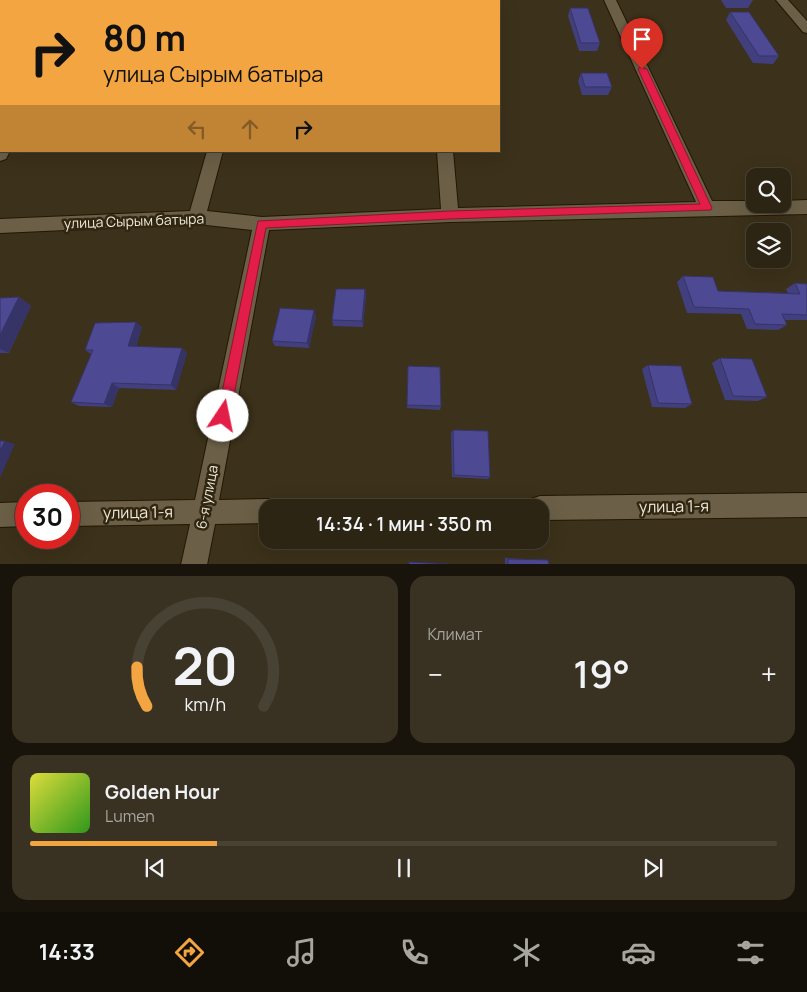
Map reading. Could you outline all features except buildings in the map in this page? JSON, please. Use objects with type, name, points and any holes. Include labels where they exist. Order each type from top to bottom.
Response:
[{"type":"street","points":[[610,0],[707,208]]},
{"type":"street","points":[[782,0],[807,29]]},
{"type":"street","points":[[197,217],[215,152]]},
{"type":"street","points":[[444,152],[450,215]]},
{"type":"street","name":"улица Сырым батыра","points":[[0,226],[197,217],[262,224],[450,215],[807,207]]},
{"type":"street","name":"6-я улица","points":[[194,564],[262,224]]},
{"type":"street","name":"улица 1-я","points":[[549,508],[807,505]]},
{"type":"street","name":"улица 1-я","points":[[80,514],[259,510]]},
{"type":"street","points":[[0,515],[15,514]]},
{"type":"route","points":[[223,416],[262,224],[450,215],[707,208],[642,69]]}]
